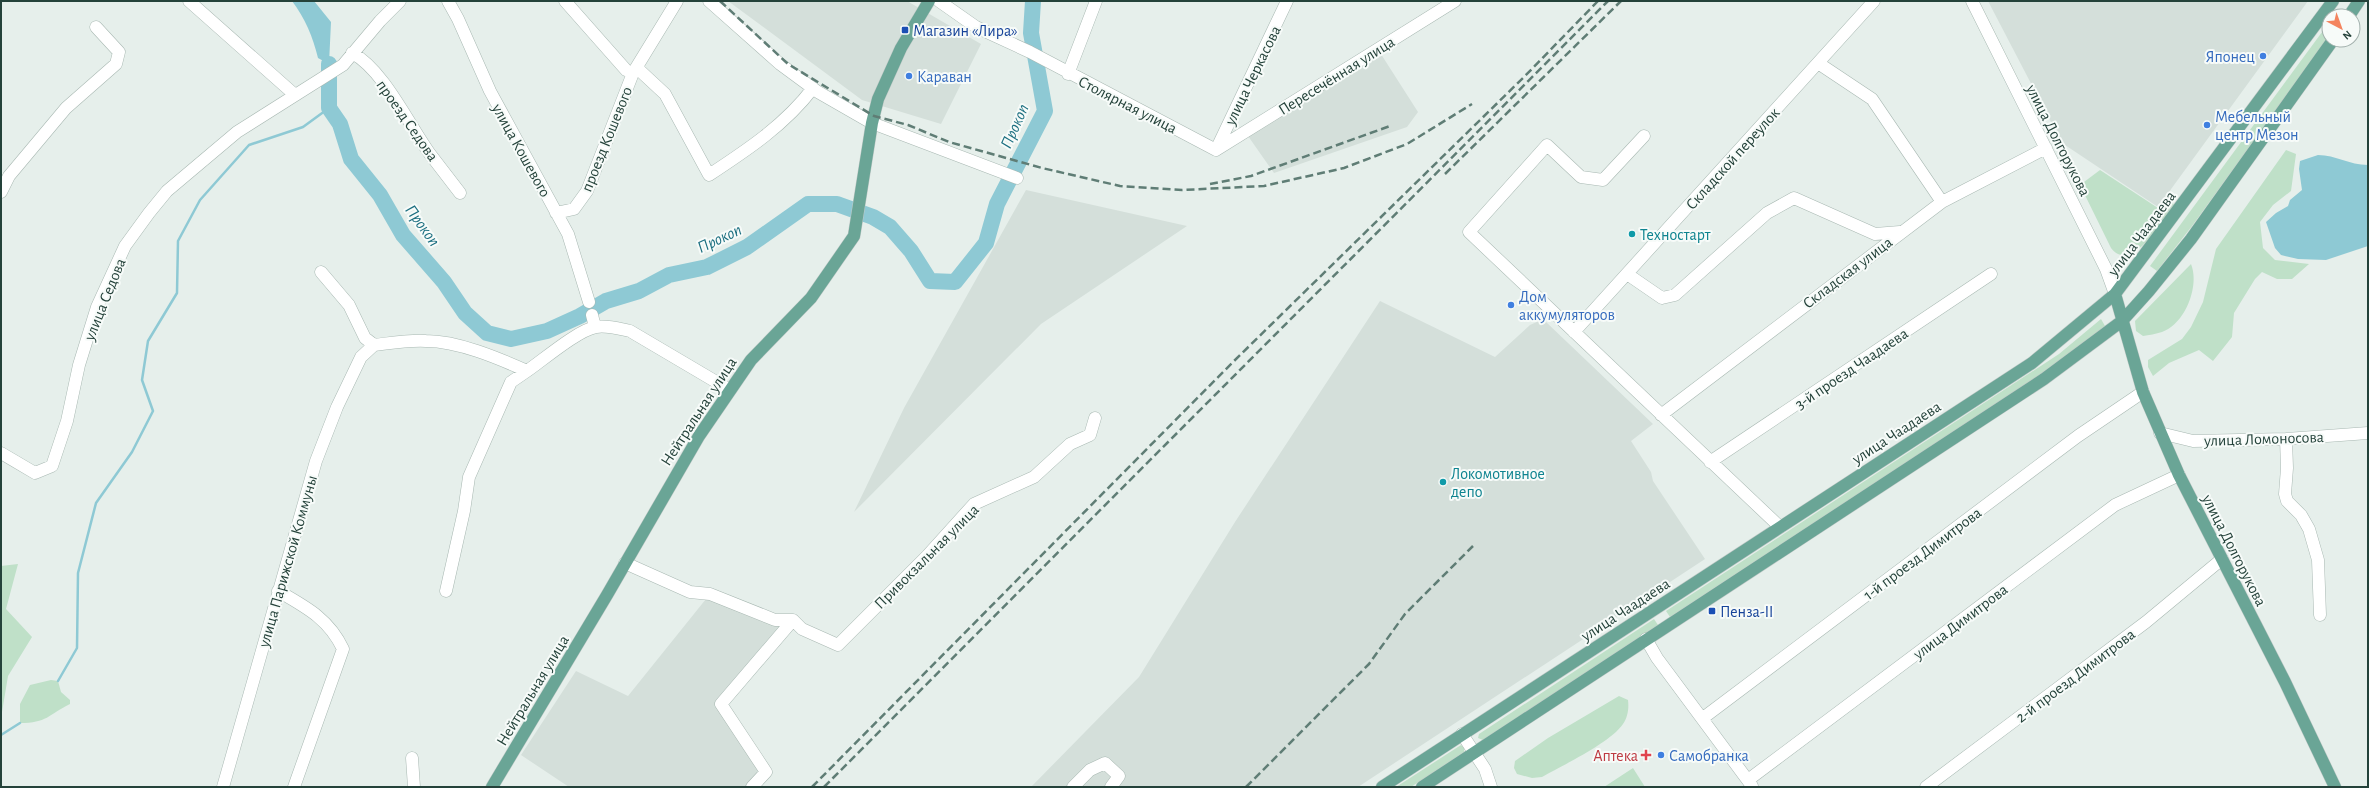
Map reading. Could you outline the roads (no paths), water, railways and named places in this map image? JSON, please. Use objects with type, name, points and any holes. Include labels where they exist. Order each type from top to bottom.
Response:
[{"type":"main road","name":"Нейтральная улица","points":[[492,787],[699,436],[751,360],[811,298],[854,236],[863,188],[872,123],[878,100],[901,48],[929,1]]},
{"type":"main road","name":"улица Чаадаева","points":[[1382,787],[2032,363],[2115,294],[2321,24]]},
{"type":"main road","points":[[1422,787],[2044,379],[2122,321],[2150,291],[2191,239],[2327,48]]},
{"type":"main road","name":"улица Долгорукова","points":[[2115,294],[2143,392],[2179,475],[2285,682],[2335,787]]},
{"type":"street","points":[[190,1],[295,95]]},
{"type":"street","points":[[352,53],[400,1]]},
{"type":"street","name":"улица Кошевого","points":[[448,1],[458,19],[490,91],[568,234],[589,302]]},
{"type":"street","name":"проезд Кошевого","points":[[565,1],[626,70],[635,70]]},
{"type":"street","name":"проезд Кошевого","points":[[556,213],[574,209],[587,191],[635,70],[677,1]]},
{"type":"street","points":[[709,1],[780,64],[813,88],[872,123],[1017,178]]},
{"type":"street","name":"Столярная улица","points":[[939,1],[976,27],[1035,55],[1068,74],[1216,150]]},
{"type":"street","points":[[1068,74],[1096,1]]},
{"type":"street","name":"улица Черкасова","points":[[1216,150],[1287,1]]},
{"type":"street","name":"Пересечённая улица","points":[[1216,150],[1455,1]]},
{"type":"street","name":"Складской переулок","points":[[1574,332],[1874,1]]},
{"type":"street","name":"улица Долгорукова","points":[[1972,1],[2106,269],[2115,294]]},
{"type":"street","points":[[1,192],[9,176],[66,108],[116,64],[119,52],[96,27]]},
{"type":"street","name":"улица Седова","points":[[1,453],[35,473],[52,466],[67,421],[79,365],[97,306],[125,246],[167,191],[237,132],[343,65],[352,53]]},
{"type":"street","name":"проезд Седова","points":[[352,53],[364,59],[390,91],[430,154],[460,193]]},
{"type":"street","points":[[1818,63],[1872,99],[1942,202]]},
{"type":"street","points":[[635,70],[665,94],[709,175],[745,152],[793,113],[813,88]]},
{"type":"street","points":[[1644,136],[1603,180],[1581,177],[1547,145],[1469,232],[1780,527]]},
{"type":"street","name":"Складская улица","points":[[1661,415],[1900,232],[1942,202],[2046,148]]},
{"type":"street","points":[[1626,274],[1662,298],[1675,295],[1766,213],[1794,198],[1875,234],[1900,232]]},
{"type":"street","points":[[321,272],[348,305],[365,338],[374,345],[428,341],[447,344],[502,360],[527,370]]},
{"type":"street","name":"3-й проезд Чаадаева","points":[[1710,462],[1991,274]]},
{"type":"street","points":[[592,315],[595,327]]},
{"type":"street","points":[[446,591],[464,511],[469,477],[511,382],[527,370],[577,336],[595,327],[630,331],[730,390]]},
{"type":"street","name":"улица Парижской Коммуны","points":[[224,787],[278,591],[314,469],[330,427],[361,357],[374,345]]},
{"type":"street","name":"1-й проезд Димитрова","points":[[1703,718],[2078,436],[2143,392]]},
{"type":"street","name":"Привокзальная улица","points":[[793,620],[802,629],[838,645],[927,556],[974,504],[1034,477],[1070,444],[1090,435],[1094,418]]},
{"type":"street","name":"улица Ломоносова","points":[[2160,432],[2193,441],[2286,439],[2368,433]]},
{"type":"street","points":[[2286,439],[2287,468],[2285,494],[2287,501],[2301,515],[2309,529],[2318,560],[2320,616]]},
{"type":"street","name":"улица Димитрова","points":[[1751,784],[2115,505],[2179,475]]},
{"type":"street","name":"2-й проезд Димитрова","points":[[1926,787],[2146,622],[2222,559]]},
{"type":"street","points":[[625,563],[690,592],[710,594],[775,620],[793,620]]},
{"type":"street","points":[[278,591],[317,613],[339,642],[343,650],[294,787]]},
{"type":"street","points":[[752,787],[766,772],[721,704],[793,620]]},
{"type":"street","points":[[1646,639],[1657,658],[1751,784]]},
{"type":"street","points":[[1462,734],[1485,770],[1491,787]]},
{"type":"street","points":[[412,758],[414,787]]},
{"type":"street","points":[[1073,787],[1090,770],[1104,763],[1120,776],[1111,787]]},
{"type":"water","points":[[292,1],[314,1],[331,22],[329,64],[318,58],[308,28]]},
{"type":"water","points":[[2318,155],[2325,155],[2361,165],[2368,165],[2368,246],[2326,260],[2298,259],[2281,255],[2275,248],[2266,222],[2276,213],[2288,206],[2290,200],[2302,190],[2299,169],[2300,161]]},
{"type":"waterway","name":"Прокоп","points":[[329,64],[329,108],[340,124],[351,159],[380,195],[403,235],[444,282],[465,313],[487,333],[511,339],[547,331],[580,316],[606,301],[639,291],[669,275],[707,267],[747,247],[808,204],[837,204],[873,217],[890,227],[911,251],[930,281],[955,282],[986,243],[997,204],[1045,111],[1031,33],[1033,1]]},
{"type":"waterway","points":[[58,681],[77,648],[78,573],[96,503],[132,452],[153,411],[142,380],[148,341],[177,293],[178,241],[200,200],[249,145],[303,127],[329,108]]},
{"type":"waterway","points":[[1,735],[20,723]]},
{"type":"railway","points":[[720,1],[788,64],[874,116],[908,125],[949,142],[1042,168],[1120,186],[1182,190],[1264,186],[1344,168],[1407,144],[1472,104]]},
{"type":"railway","points":[[812,787],[1234,361],[1525,76],[1598,1]]},
{"type":"railway","points":[[824,787],[1608,1]]},
{"type":"railway","points":[[1445,174],[1621,1]]},
{"type":"railway","points":[[1210,184],[1251,176],[1390,126]]},
{"type":"railway","points":[[1246,787],[1369,664],[1405,614],[1473,546]]},
{"type":"place","name":"Магазин «Лира»","points":[[905,30]]},
{"type":"place","name":"Японец","points":[[2263,56]]},
{"type":"place","name":"Караван","points":[[909,76]]},
{"type":"place","name":"Мебельный центр Мезон","points":[[2207,125]]},
{"type":"place","name":"Техностарт","points":[[1632,234]]},
{"type":"place","name":"Дом аккумуляторов","points":[[1511,305]]},
{"type":"place","name":"Локомотивное депо","points":[[1443,482]]},
{"type":"place","name":"Пенза-II","points":[[1712,611]]},
{"type":"place","name":"Аптека","points":[[1646,755]]},
{"type":"place","name":"Самобранка","points":[[1661,755]]}]
